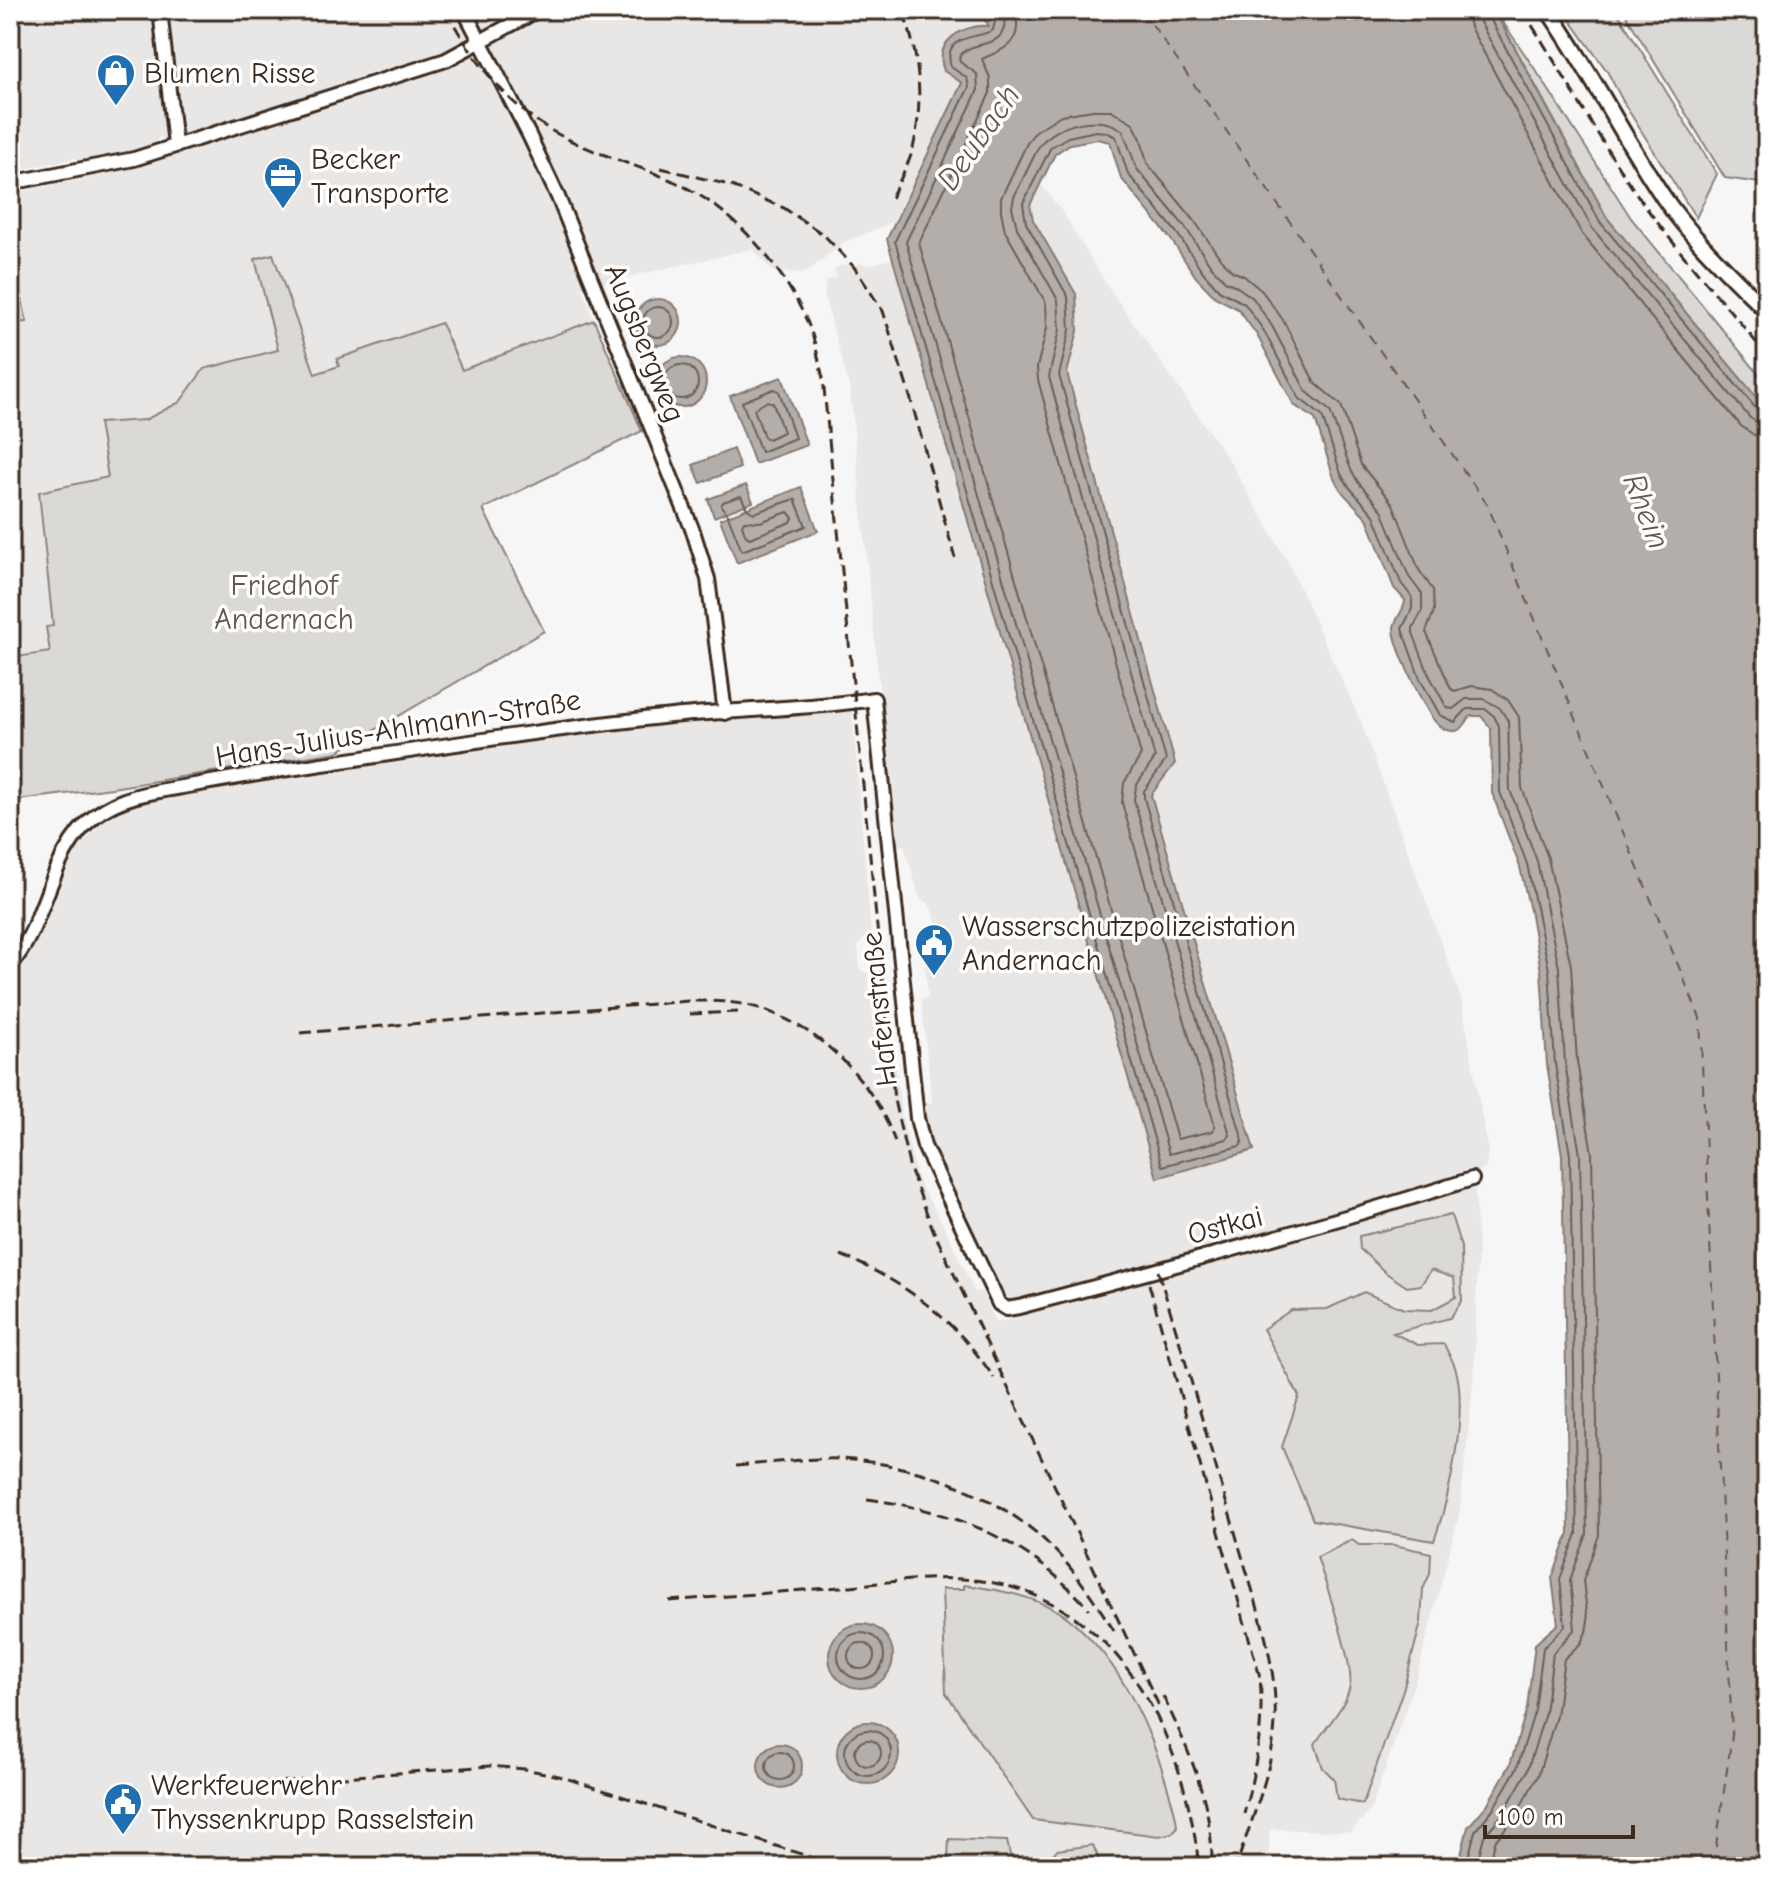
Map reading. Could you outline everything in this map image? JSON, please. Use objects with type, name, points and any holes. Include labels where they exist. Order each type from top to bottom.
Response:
[{"type":"main road","points":[[1548,10],[1593,78],[1665,199],[1704,248],[1767,311]]},
{"type":"street","points":[[160,10],[175,145]]},
{"type":"street","name":"Augsbergweg","points":[[464,10],[558,197],[693,531],[708,579],[725,713]]},
{"type":"street","points":[[10,183],[134,159],[446,60],[538,10]]},
{"type":"street","name":"Hans-Julius-Ahlmann-Straße","points":[[13,961],[29,940],[58,868],[75,837],[100,812],[128,799],[258,773],[522,734],[688,714],[874,699]]},
{"type":"street","name":"Hafenstraße","points":[[874,699],[917,1118],[924,1146],[995,1297]]},
{"type":"street","name":"Ostkai","points":[[995,1297],[1007,1309],[1019,1307],[1276,1238],[1472,1179]]},
{"type":"shaded area","points":[[10,10],[977,10],[989,27],[971,26],[947,41],[943,49],[962,83],[893,222],[845,242],[805,273],[773,272],[753,249],[582,287],[594,320],[462,370],[337,359],[339,366],[315,374],[273,255],[255,259],[278,350],[204,369],[181,401],[145,420],[99,423],[108,477],[39,492],[53,626],[46,628],[50,652],[10,658],[10,323],[27,321],[10,243],[10,194],[114,172],[167,157],[161,136],[152,147],[129,154],[79,163],[76,158],[10,172]]},
{"type":"shaded area","points":[[1041,185],[1061,210],[1107,285],[1231,463],[1290,566],[1361,722],[1461,998],[1488,1150],[1486,1168],[1479,1172],[1013,1302],[1000,1294],[943,1171],[924,1117],[923,1103],[932,1102],[921,999],[928,997],[923,945],[929,944],[938,925],[928,902],[920,900],[904,845],[895,847],[850,390],[824,295],[826,281],[837,277],[834,269],[846,264],[852,268],[859,263],[867,265],[892,259],[1157,1178],[1253,1149],[1151,795],[1067,373],[1078,331],[1076,294],[1033,220],[1030,205]]},
{"type":"shaded area","points":[[852,709],[871,933],[858,945],[860,970],[867,973],[874,1014],[890,1014],[901,1113],[918,1181],[942,1222],[975,1292],[981,1290],[996,1323],[1475,1188],[1478,1250],[1474,1376],[1460,1511],[1417,1676],[1371,1810],[1351,1832],[1270,1829],[1268,1867],[10,1867],[13,1757],[10,1716],[10,973],[28,957],[47,921],[75,851],[106,818],[144,801],[311,772],[698,718],[724,720]],"holes":[[[861,1624],[881,1631],[885,1676],[861,1688]],[[1097,1649],[1124,1686],[1152,1740],[1177,1821]]]},
{"type":"green space","points":[[1563,10],[1616,10],[1717,174],[1696,218],[1607,71]]},
{"type":"green space","points":[[1623,10],[1767,10],[1767,184],[1725,178]]},
{"type":"green space","points":[[1496,12],[1631,218],[1767,384],[1767,410],[1607,218]]},
{"type":"green space","points":[[10,243],[27,322],[10,323]]},
{"type":"green space","name":"Friedhof Andernach","points":[[273,254],[315,374],[339,366],[337,359],[441,323],[462,370],[594,320],[642,431],[483,509],[544,631],[337,752],[10,801],[10,658],[50,652],[46,627],[53,626],[39,492],[108,477],[99,423],[145,420],[180,402],[204,369],[278,350],[255,259]]},
{"type":"green space","points":[[1451,1215],[1461,1247],[1462,1301],[1450,1318],[1393,1333],[1418,1345],[1444,1344],[1455,1367],[1459,1385],[1455,1454],[1446,1502],[1434,1541],[1313,1520],[1282,1447],[1299,1396],[1263,1329],[1291,1310],[1327,1309],[1364,1292],[1404,1309],[1432,1310],[1456,1297],[1454,1278],[1431,1270],[1421,1285],[1407,1287],[1360,1249],[1359,1236]]},
{"type":"green space","points":[[1352,1540],[1359,1545],[1394,1545],[1431,1553],[1430,1574],[1423,1589],[1421,1622],[1404,1687],[1363,1804],[1337,1799],[1334,1779],[1323,1768],[1315,1744],[1340,1708],[1350,1685],[1348,1659],[1317,1557]]},
{"type":"green space","points":[[964,1585],[1006,1592],[1049,1607],[1073,1622],[1106,1658],[1133,1700],[1154,1746],[1176,1819],[1177,1828],[1172,1833],[1159,1836],[1033,1820],[946,1693],[942,1589],[964,1589]]},
{"type":"green space","points":[[949,1839],[1007,1841],[1010,1855],[1019,1867],[944,1867]]},
{"type":"green space","points":[[1093,1845],[1102,1867],[1041,1866],[1057,1850]]},
{"type":"water","points":[[978,10],[1494,10],[1607,218],[1767,410],[1767,1867],[1458,1867],[1468,1827],[1487,1805],[1510,1765],[1527,1708],[1535,1644],[1558,1624],[1552,1578],[1569,1534],[1562,1155],[1547,1065],[1541,971],[1531,915],[1520,867],[1492,793],[1491,728],[1481,716],[1471,716],[1456,731],[1447,730],[1433,719],[1409,674],[1395,636],[1395,624],[1405,600],[1394,588],[1367,518],[1343,493],[1334,478],[1315,419],[1294,405],[1257,335],[1238,309],[1215,297],[1196,277],[1170,238],[1121,178],[1110,142],[1097,139],[1070,144],[1055,154],[1030,205],[1033,220],[1076,294],[1078,331],[1067,373],[1175,763],[1151,795],[1254,1150],[1157,1178],[887,239],[962,83],[944,71],[942,61],[946,43],[969,28],[989,26]]},
{"type":"water","points":[[658,299],[674,306],[681,322],[674,338],[658,345],[642,338],[635,322],[642,306]]},
{"type":"water","points":[[681,357],[698,365],[706,382],[698,399],[681,407],[664,399],[656,382],[664,365]]},
{"type":"water","points":[[782,377],[807,445],[755,464],[730,396]]},
{"type":"water","points":[[733,449],[740,468],[701,483],[693,465]]},
{"type":"water","points":[[746,485],[753,502],[714,517],[708,499]]},
{"type":"water","points":[[801,487],[818,531],[737,563],[720,519]]},
{"type":"water","points":[[861,1624],[879,1630],[887,1638],[893,1656],[887,1674],[879,1682],[861,1688],[843,1682],[835,1674],[829,1656],[835,1638],[843,1630]]},
{"type":"water","points":[[862,1722],[874,1722],[890,1731],[897,1741],[897,1765],[890,1775],[874,1784],[862,1784],[842,1770],[837,1759],[837,1747],[851,1727]]},
{"type":"water","points":[[780,1744],[796,1750],[802,1766],[796,1782],[780,1788],[764,1782],[758,1766],[764,1750]]},
{"type":"ferry route","points":[[1142,10],[1487,504],[1700,1018],[1732,1735],[1713,1867]]},
{"type":"railway","points":[[446,10],[490,76],[532,118],[579,144],[695,192],[734,221],[768,257],[809,326],[823,378],[894,1100],[910,1169],[934,1232],[1161,1710]]},
{"type":"railway","points":[[891,198],[912,152],[918,117],[916,62],[902,10]]},
{"type":"railway","points":[[1522,10],[1636,193],[1767,356]]},
{"type":"railway","points":[[661,168],[729,185],[784,208],[824,235],[854,267],[883,311],[955,558]]},
{"type":"railway","points":[[300,1033],[688,1001],[744,1004],[784,1018],[806,1030],[844,1061],[874,1099],[895,1142]]},
{"type":"railway","points":[[690,1014],[740,1012]]},
{"type":"railway","points":[[841,1255],[887,1277],[927,1305],[963,1338],[994,1378]]},
{"type":"railway","points":[[1158,1271],[1256,1602],[1272,1673],[1275,1721],[1270,1759],[1236,1867]]},
{"type":"railway","points":[[1149,1284],[1260,1677],[1258,1746],[1244,1814]]},
{"type":"railway","points":[[736,1466],[814,1459],[865,1461],[916,1471],[964,1489],[1009,1512],[1042,1538],[1076,1576],[1114,1631]]},
{"type":"railway","points":[[867,1499],[931,1512],[989,1533],[1041,1564],[1089,1609]]},
{"type":"railway","points":[[669,1601],[943,1579],[1004,1585],[1048,1601],[1086,1626],[1118,1657],[1144,1693],[1165,1734],[1181,1777],[1199,1867]]},
{"type":"railway","points":[[1163,1696],[1198,1779],[1209,1821],[1212,1867]]},
{"type":"railway","points":[[264,1783],[490,1766],[525,1769],[559,1776],[807,1856],[832,1867]]},
{"type":"place","name":"Blumen Risse","points":[[116,107]]},
{"type":"place","name":"Becker Transporte","points":[[283,210]]},
{"type":"place","name":"Wasserschutzpolizeistation Andernach","points":[[934,977]]},
{"type":"place","name":"Werkfeuerwehr Thyssenkrupp Rasselstein","points":[[123,1836]]},
{"type":"water label","name":"Deubach","points":[[978,137]]},
{"type":"water label","name":"Rhein","points":[[1647,511]]}]
